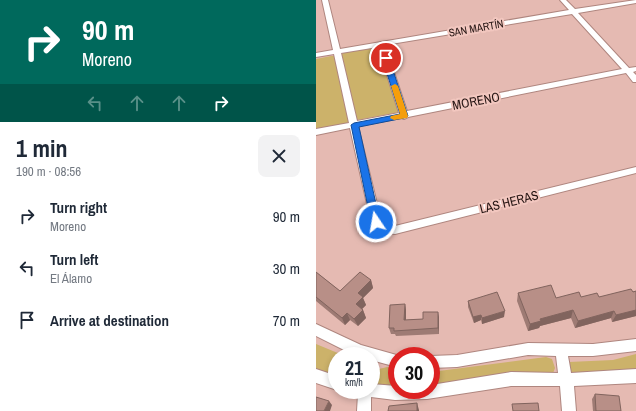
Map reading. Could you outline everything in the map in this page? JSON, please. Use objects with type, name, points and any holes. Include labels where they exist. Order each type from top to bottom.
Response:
[{"type":"street","points":[[325,0],[354,125]]},
{"type":"street","points":[[563,0],[632,70],[636,80]]},
{"type":"street","name":"SAN MARTÍN","points":[[316,55],[636,1]]},
{"type":"street","points":[[381,44],[404,116]]},
{"type":"street","name":"MORENO","points":[[316,132],[404,116],[632,70]]},
{"type":"street","name":"LAS HERAS","points":[[354,125],[376,222],[382,229],[395,230],[636,170]]},
{"type":"street","points":[[316,330],[351,347]]},
{"type":"street","points":[[440,361],[528,350],[593,350],[636,345]]},
{"type":"street","points":[[561,350],[569,411]]},
{"type":"street","points":[[316,376],[328,380]]},
{"type":"street","points":[[380,392],[395,393],[427,392],[511,379],[566,380],[636,376]]},
{"type":"street","points":[[364,399],[364,411]]},
{"type":"shaded area","points":[[380,47],[400,112],[357,120],[355,118],[341,54]]},
{"type":"shaded area","points":[[335,56],[349,121],[346,124],[316,130],[316,59]]},
{"type":"shaded area","points":[[316,344],[328,349],[328,379],[316,375]]},
{"type":"shaded area","points":[[636,354],[636,374],[571,373],[569,362],[613,360]]},
{"type":"shaded area","points":[[546,357],[552,359],[555,368],[552,376],[440,387],[440,371]]},
{"type":"shaded area","points":[[388,367],[388,388],[380,386],[380,369]]},
{"type":"building","points":[[316,272],[340,291],[360,272],[371,280],[358,293],[363,297],[356,304],[363,310],[354,319],[347,313],[342,318],[316,297]]},
{"type":"building","points":[[551,285],[556,298],[579,292],[581,297],[597,293],[599,297],[631,289],[633,292],[636,291],[636,310],[616,315],[614,311],[578,321],[573,310],[540,319],[541,321],[530,324],[518,293]]},
{"type":"building","points":[[497,292],[505,311],[482,318],[481,315],[473,317],[468,301]]},
{"type":"building","points":[[405,304],[404,320],[423,319],[423,312],[438,312],[438,328],[394,331],[394,328],[389,328],[390,305]]},
{"type":"building","points":[[595,394],[619,396],[621,411],[596,411]]},
{"type":"building","points":[[316,397],[329,401],[324,411],[316,411]]},
{"type":"building","points":[[417,403],[417,411],[388,411],[389,406]]},
{"type":"building","points":[[538,403],[539,411],[513,411],[512,404]]},
{"type":"slow traffic","points":[[394,118],[404,116],[395,86]]},
{"type":"route","points":[[376,222],[354,125],[404,116],[386,58]]}]
